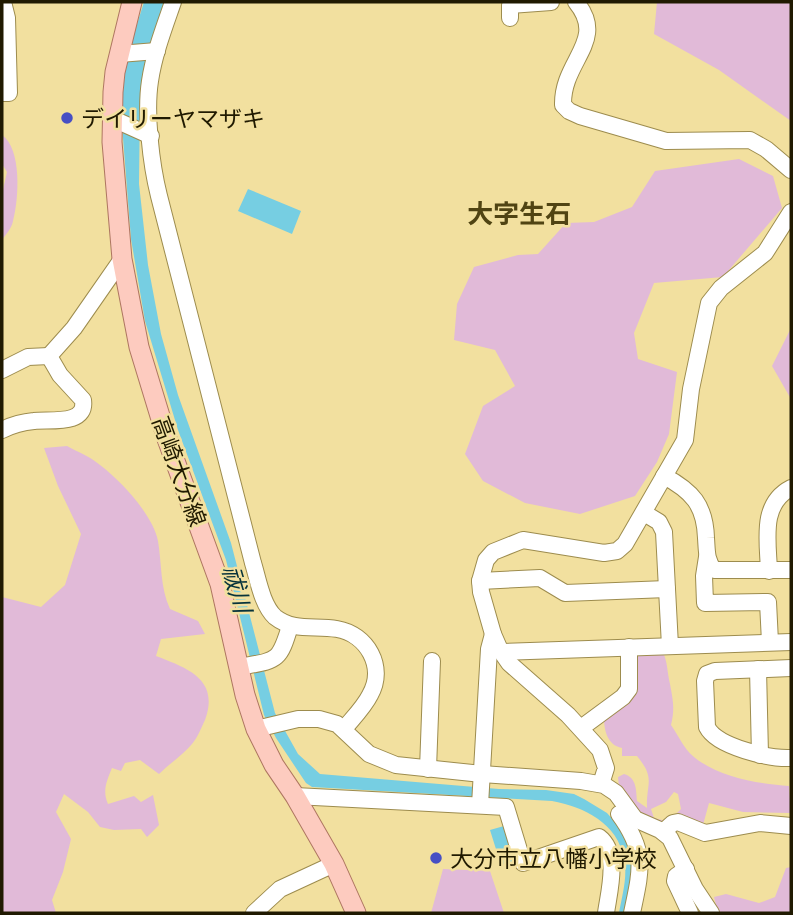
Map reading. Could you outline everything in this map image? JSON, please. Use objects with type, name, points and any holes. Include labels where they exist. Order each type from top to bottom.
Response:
[{"type":"main road","name":"高崎大分線","points":[[132,2],[114,83],[114,170],[122,259],[144,365],[167,439],[220,584],[242,667],[274,765],[334,864],[356,913]]},
{"type":"street","points":[[2,93],[9,93],[7,18],[3,2]]},
{"type":"street","points":[[173,2],[155,51],[149,89],[148,135],[159,196],[253,563],[269,610],[290,625],[340,629],[359,638],[368,647],[375,666],[374,687],[344,729]]},
{"type":"street","points":[[510,18],[510,5],[551,2]]},
{"type":"street","points":[[576,2],[584,11],[589,29],[583,48],[567,75],[563,91],[563,105],[569,111],[605,125],[666,141],[750,140],[766,149],[791,170]]},
{"type":"street","points":[[122,54],[155,51]]},
{"type":"street","points":[[115,120],[148,135]]},
{"type":"street","points":[[601,783],[605,772],[600,750],[581,728],[509,663],[502,652],[493,634],[481,592],[480,581],[486,560],[493,552],[523,540],[597,552],[617,551],[625,544],[685,440],[691,389],[709,303],[721,288],[765,253],[791,212]]},
{"type":"street","points":[[2,370],[27,357],[49,356],[74,328],[122,259]]},
{"type":"street","points":[[2,430],[34,421],[65,420],[77,415],[82,409],[83,400],[60,375],[49,356]]},
{"type":"street","points":[[664,476],[689,491],[699,506],[706,529],[708,563],[714,570],[791,570]]},
{"type":"street","points":[[769,571],[769,512],[776,499],[791,488]]},
{"type":"street","points":[[643,513],[659,522],[663,528],[670,646]]},
{"type":"street","points":[[707,556],[704,576],[705,603],[768,602],[770,642]]},
{"type":"street","points":[[480,581],[540,578],[565,593],[667,589]]},
{"type":"street","points":[[242,667],[270,660],[281,653],[290,625]]},
{"type":"street","points":[[481,803],[489,649],[493,634]]},
{"type":"street","points":[[502,652],[791,642]]},
{"type":"street","points":[[581,728],[623,697],[629,689],[629,647]]},
{"type":"street","points":[[428,769],[432,661]]},
{"type":"street","points":[[791,668],[715,671],[708,674],[705,681],[708,730],[728,743],[760,755],[791,758]]},
{"type":"street","points":[[758,669],[760,755]]},
{"type":"street","points":[[261,728],[298,719],[319,719],[337,724],[369,754],[383,761],[482,777],[601,783],[616,793],[635,819],[663,832],[676,846],[695,889],[710,913]]},
{"type":"street","points":[[581,780],[611,803],[637,842],[639,875],[632,913]]},
{"type":"street","points":[[295,796],[481,803],[506,807],[523,863],[599,836],[605,841],[611,865],[606,913]]},
{"type":"street","points":[[663,832],[678,822],[705,833],[760,822],[791,826]]},
{"type":"street","points":[[254,913],[279,889],[334,864]]},
{"type":"street","points":[[686,869],[676,876],[675,881],[690,913]]},
{"type":"shaded area","points":[[657,2],[791,2],[791,121],[719,70],[654,34]]},
{"type":"shaded area","points":[[2,135],[13,151],[17,188],[12,224],[2,240],[2,194],[7,172],[2,164]]},
{"type":"shaded area","points":[[739,159],[773,176],[782,208],[723,277],[654,283],[634,333],[638,359],[677,372],[669,434],[657,462],[635,496],[580,514],[525,503],[483,481],[465,454],[483,406],[515,386],[495,350],[454,340],[457,304],[474,267],[518,255],[538,254],[566,223],[594,222],[632,207],[655,171]]},
{"type":"shaded area","points":[[791,328],[791,399],[772,366]]},
{"type":"shaded area","points":[[67,446],[93,460],[108,472],[135,499],[150,520],[158,541],[163,584],[170,609],[198,621],[205,634],[161,639],[156,656],[179,665],[198,677],[208,694],[208,706],[205,720],[194,741],[159,774],[140,760],[125,763],[121,771],[112,768],[110,772],[105,790],[108,804],[134,796],[141,802],[153,795],[159,825],[147,837],[141,829],[114,830],[100,827],[88,812],[64,794],[56,812],[71,839],[63,872],[52,900],[56,913],[2,913],[2,597],[41,607],[65,585],[81,534],[58,486],[44,448]]},
{"type":"shaded area","points":[[662,650],[673,700],[671,725],[687,750],[715,770],[752,781],[789,786],[791,813],[743,812],[709,803],[703,825],[673,817],[681,809],[678,794],[674,792],[666,802],[651,809],[654,818],[662,822],[645,819],[619,787],[618,777],[624,774],[631,778],[635,785],[637,801],[647,808],[649,781],[646,770],[637,756],[622,756],[622,748],[613,744],[607,736],[604,717],[629,699],[635,691],[635,664],[639,652]]},
{"type":"shaded area","points":[[791,867],[791,913],[718,913],[714,897],[726,894],[759,903],[775,897],[786,868]]},
{"type":"shaded area","points":[[443,869],[490,871],[504,913],[431,913]]},
{"type":"water","name":"祓川","points":[[144,2],[167,2],[140,103],[139,184],[148,265],[161,334],[178,395],[231,543],[275,713],[298,754],[320,774],[499,789],[546,790],[574,794],[584,799],[607,813],[622,830],[633,860],[627,913],[619,913],[625,872],[620,846],[607,826],[587,812],[552,801],[312,787],[306,783],[276,738],[264,715],[226,560],[178,430],[145,321],[131,239],[121,113],[126,59]]},
{"type":"water","points":[[248,189],[301,211],[292,234],[238,211]]},
{"type":"water","points":[[504,826],[514,861],[501,865],[490,830]]},
{"type":"place","name":"デイリーヤマザキ","points":[[67,118]]},
{"type":"place","name":"大分市立八幡小学校","points":[[436,858]]},
{"type":"district","name":"大字生石","points":[[519,212]]}]
